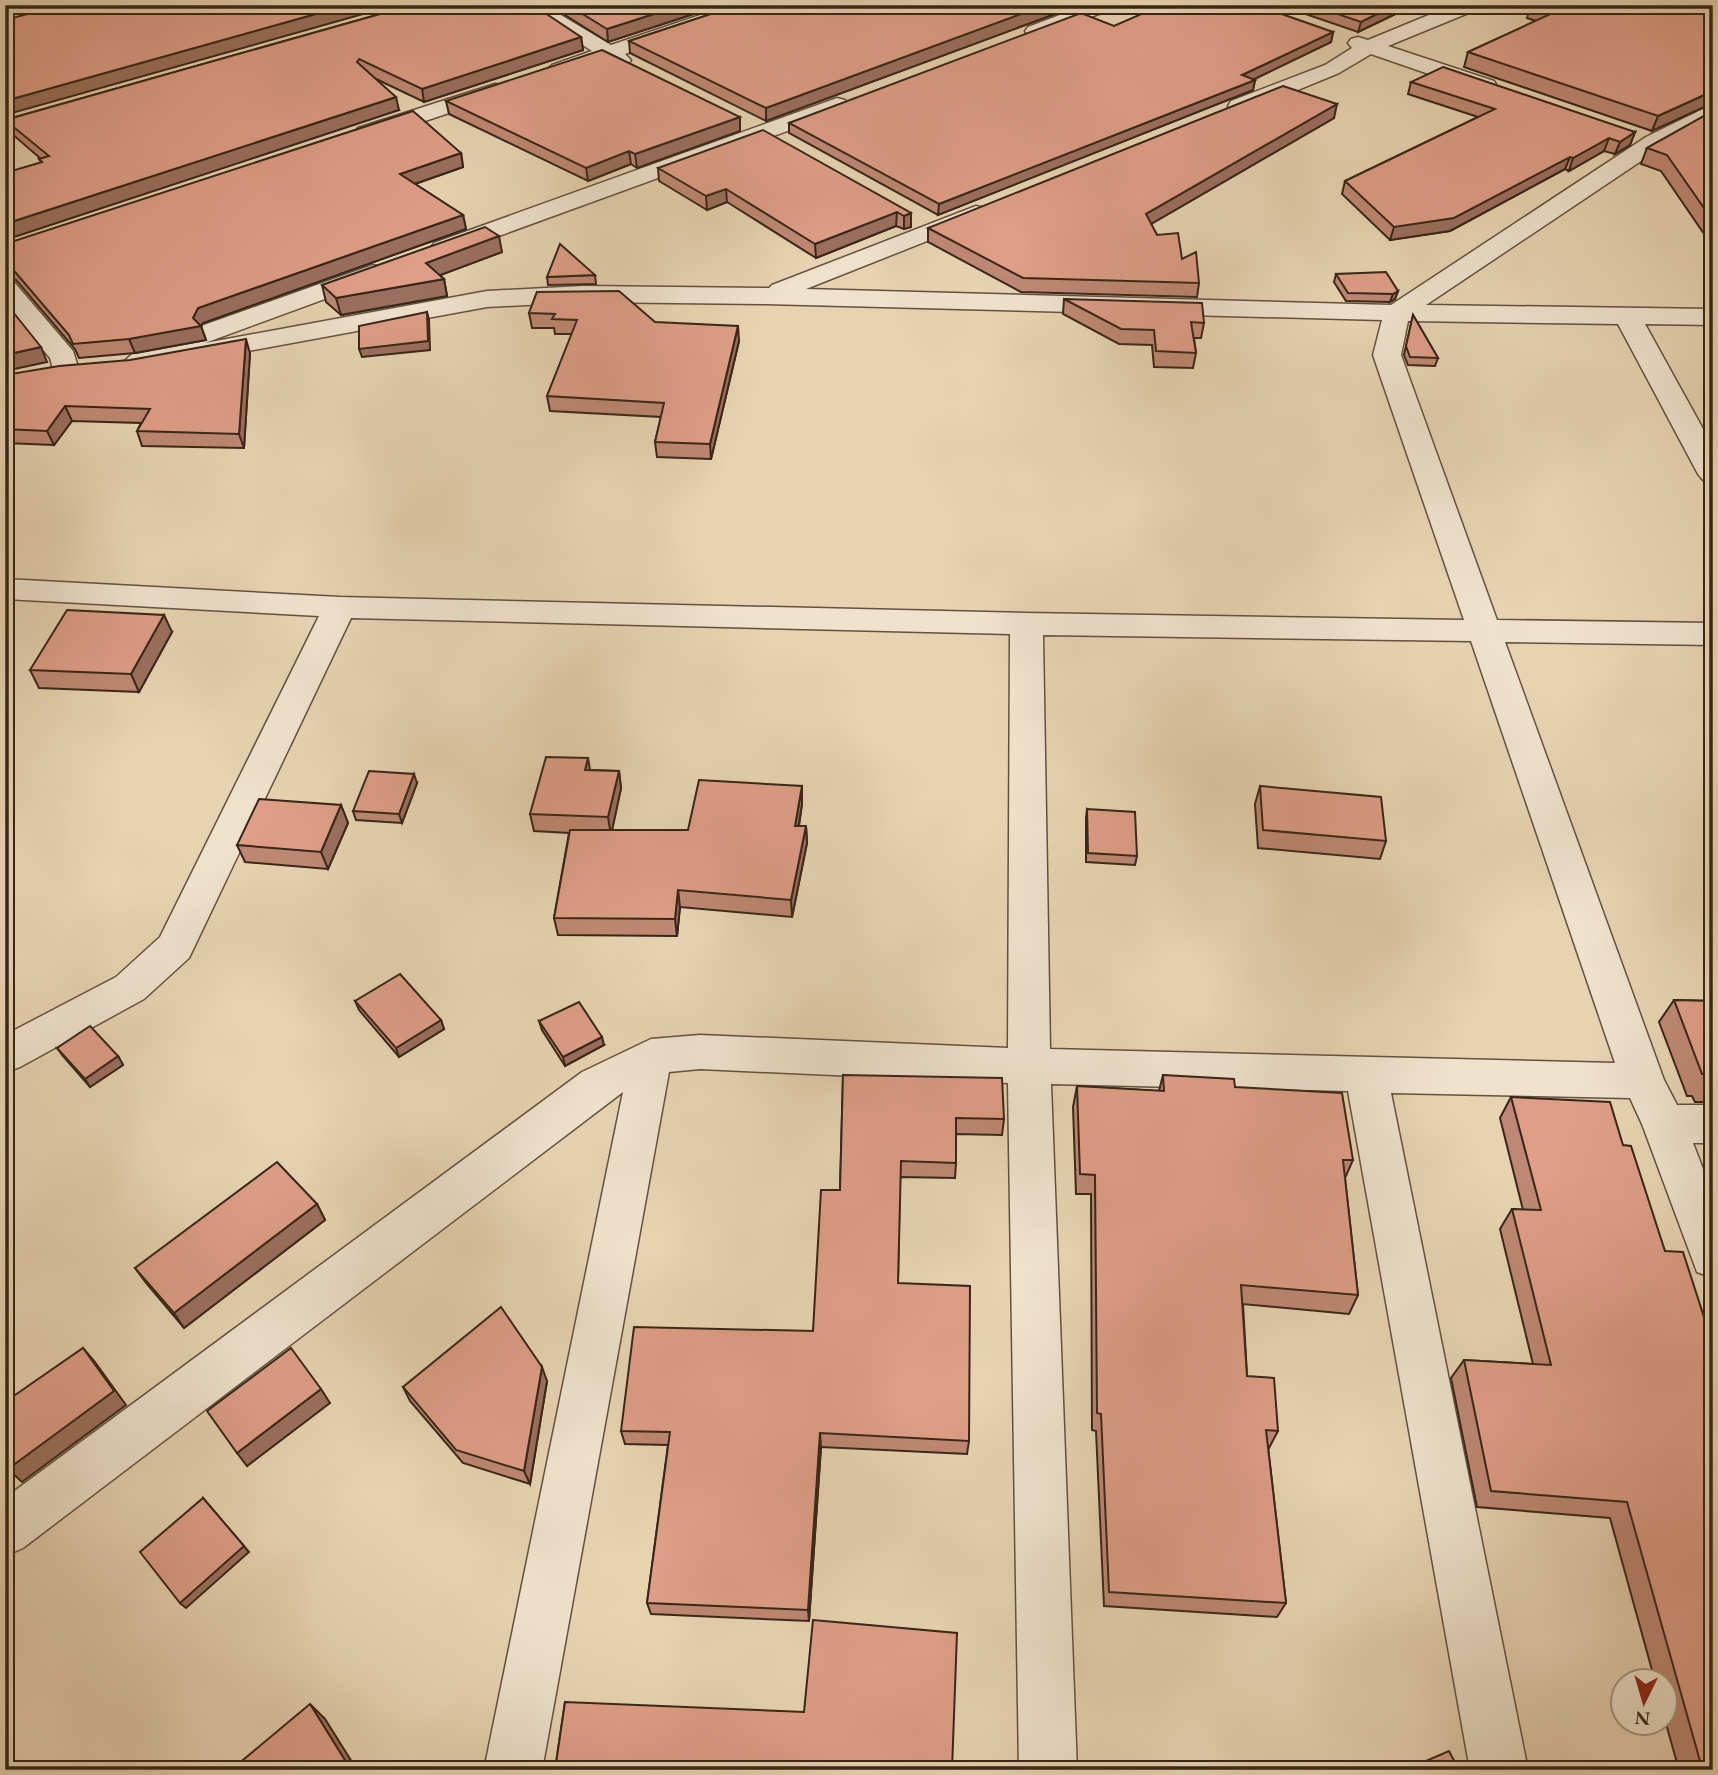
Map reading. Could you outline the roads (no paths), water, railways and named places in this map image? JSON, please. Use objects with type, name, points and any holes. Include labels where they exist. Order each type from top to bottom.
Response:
[{"type":"street","points":[[530,5],[606,53],[643,71]]},
{"type":"street","points":[[543,74],[750,5]]},
{"type":"street","points":[[1014,39],[1105,5]]},
{"type":"street","points":[[1218,115],[1332,69],[1368,47],[1471,5]]},
{"type":"street","points":[[1342,38],[1511,94]]},
{"type":"street","points":[[341,141],[518,82]]},
{"type":"street","points":[[419,257],[857,98]]},
{"type":"street","points":[[1713,111],[1641,138],[1397,313],[1387,355],[1643,1081],[1664,1124],[1713,1256]]},
{"type":"street","points":[[741,120],[789,145]]},
{"type":"street","points":[[765,296],[1001,203]]},
{"type":"street","points":[[915,215],[937,228]]},
{"type":"street","points":[[88,369],[149,354],[393,266]]},
{"type":"street","points":[[5,287],[63,358],[88,369],[487,299],[583,294],[765,296],[1397,313],[1713,317]]},
{"type":"street","points":[[1627,315],[1713,474]]},
{"type":"street","points":[[5,589],[340,607],[1026,624],[1713,634]]},
{"type":"street","points":[[5,1055],[130,988],[175,947],[340,607]]},
{"type":"street","points":[[1026,624],[1029,1066],[1048,1770]]},
{"type":"street","points":[[5,1530],[597,1085],[651,1056],[700,1052],[1029,1066],[1643,1081]]},
{"type":"street","points":[[513,1770],[651,1056]]},
{"type":"street","points":[[1366,1074],[1499,1770]]},
{"type":"street","points":[[1664,1124],[1713,1124]]}]
